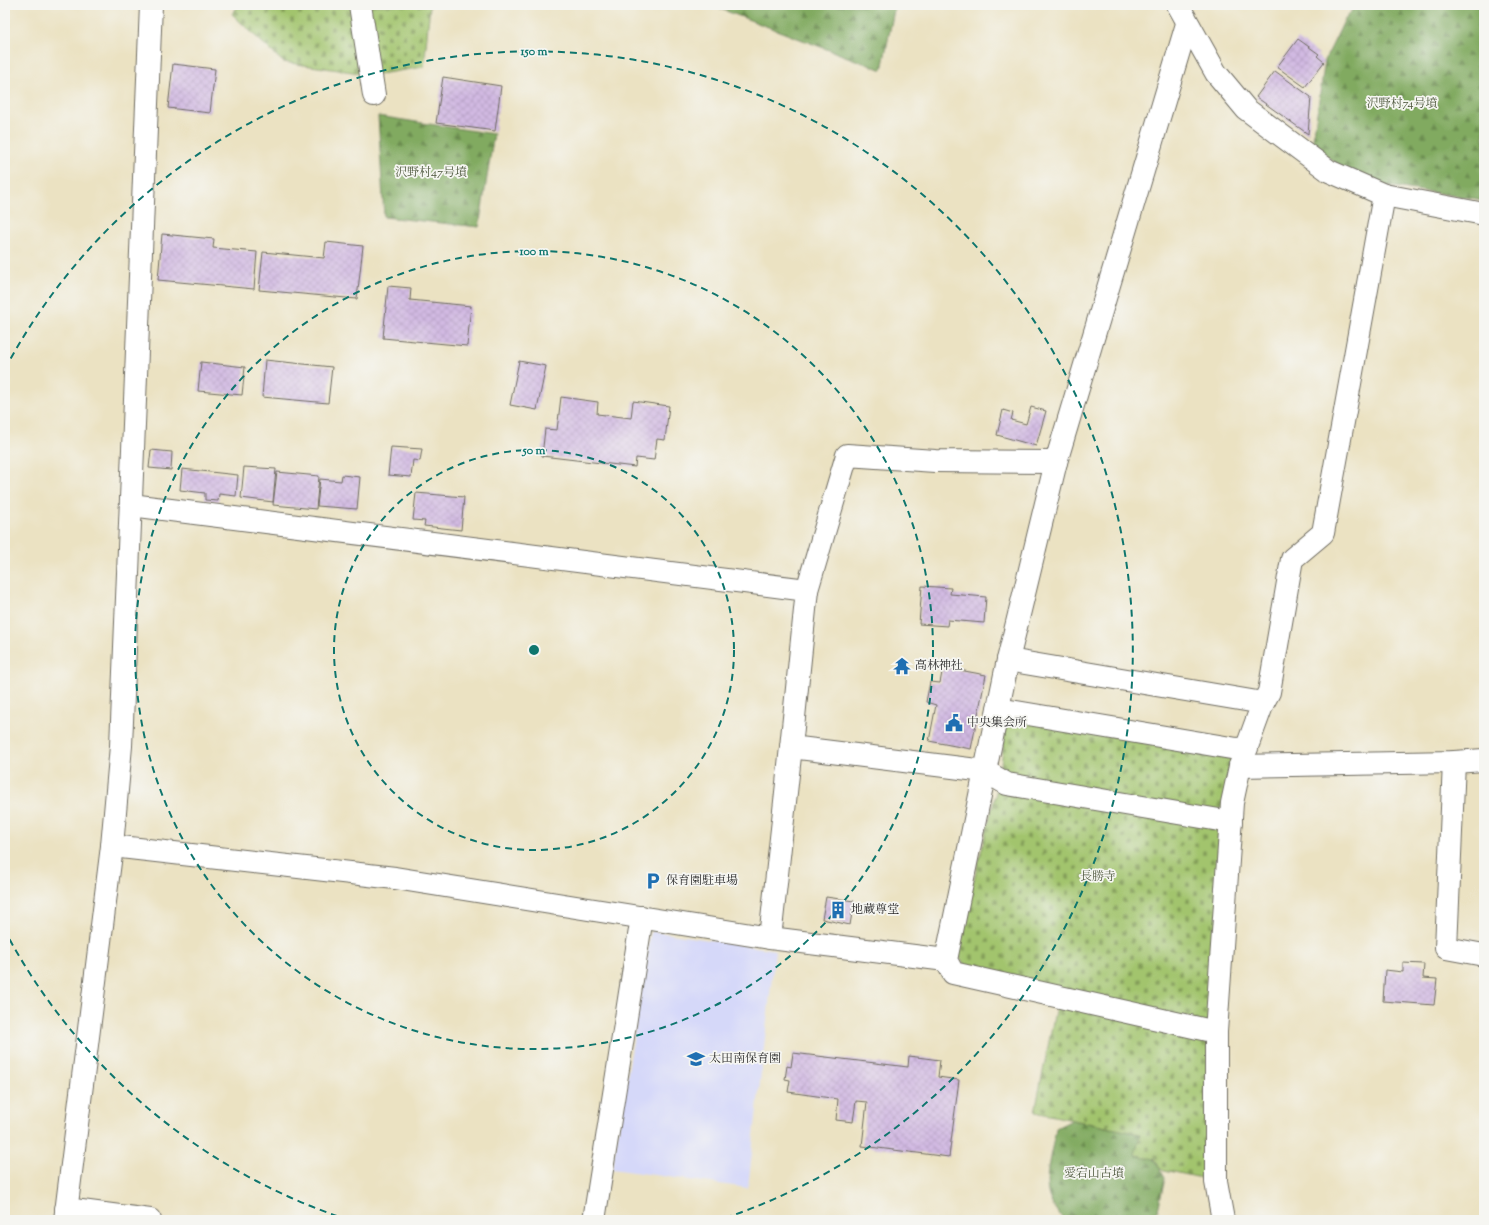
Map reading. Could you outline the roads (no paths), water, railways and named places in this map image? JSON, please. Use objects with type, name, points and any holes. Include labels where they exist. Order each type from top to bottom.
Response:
[{"type":"street","points":[[150,1220],[65,1215],[112,846],[121,746],[151,5]]},
{"type":"street","points":[[360,5],[374,95]]},
{"type":"street","points":[[1182,14],[1216,73],[1246,108],[1329,171],[1384,195],[1484,214]]},
{"type":"street","points":[[1182,14],[1056,462],[1008,660],[946,960],[953,973],[1216,1032]]},
{"type":"street","points":[[1223,1220],[1216,1182],[1216,1032],[1232,803],[1244,757],[1262,703],[1269,692],[1292,559],[1323,533],[1384,195]]},
{"type":"street","points":[[770,938],[807,590],[847,455],[935,461],[1056,462]]},
{"type":"street","points":[[131,505],[807,590]]},
{"type":"street","points":[[1008,660],[1262,703]]},
{"type":"street","points":[[998,709],[1237,749],[1244,757],[1454,762],[1484,760]]},
{"type":"street","points":[[791,747],[985,771],[1008,784],[1231,822]]},
{"type":"street","points":[[1454,762],[1446,948],[1484,955]]},
{"type":"street","points":[[112,846],[395,878],[770,938],[946,960]]},
{"type":"street","points":[[594,1220],[642,917]]},
{"type":"place","name":"高林神社","points":[[902,666]]},
{"type":"place","name":"中央集会所","points":[[954,723]]},
{"type":"place","name":"保育園駐車場","points":[[653,881]]},
{"type":"place","name":"地蔵尊堂","points":[[838,910]]},
{"type":"place","name":"太田南保育園","points":[[696,1059]]},
{"type":"park label","name":"沢野村74号墳","points":[[1402,104]]},
{"type":"park label","name":"沢野村47号墳","points":[[431,173]]},
{"type":"park label","name":"長勝寺","points":[[1098,877]]},
{"type":"park label","name":"愛宕山古墳","points":[[1094,1174]]}]
